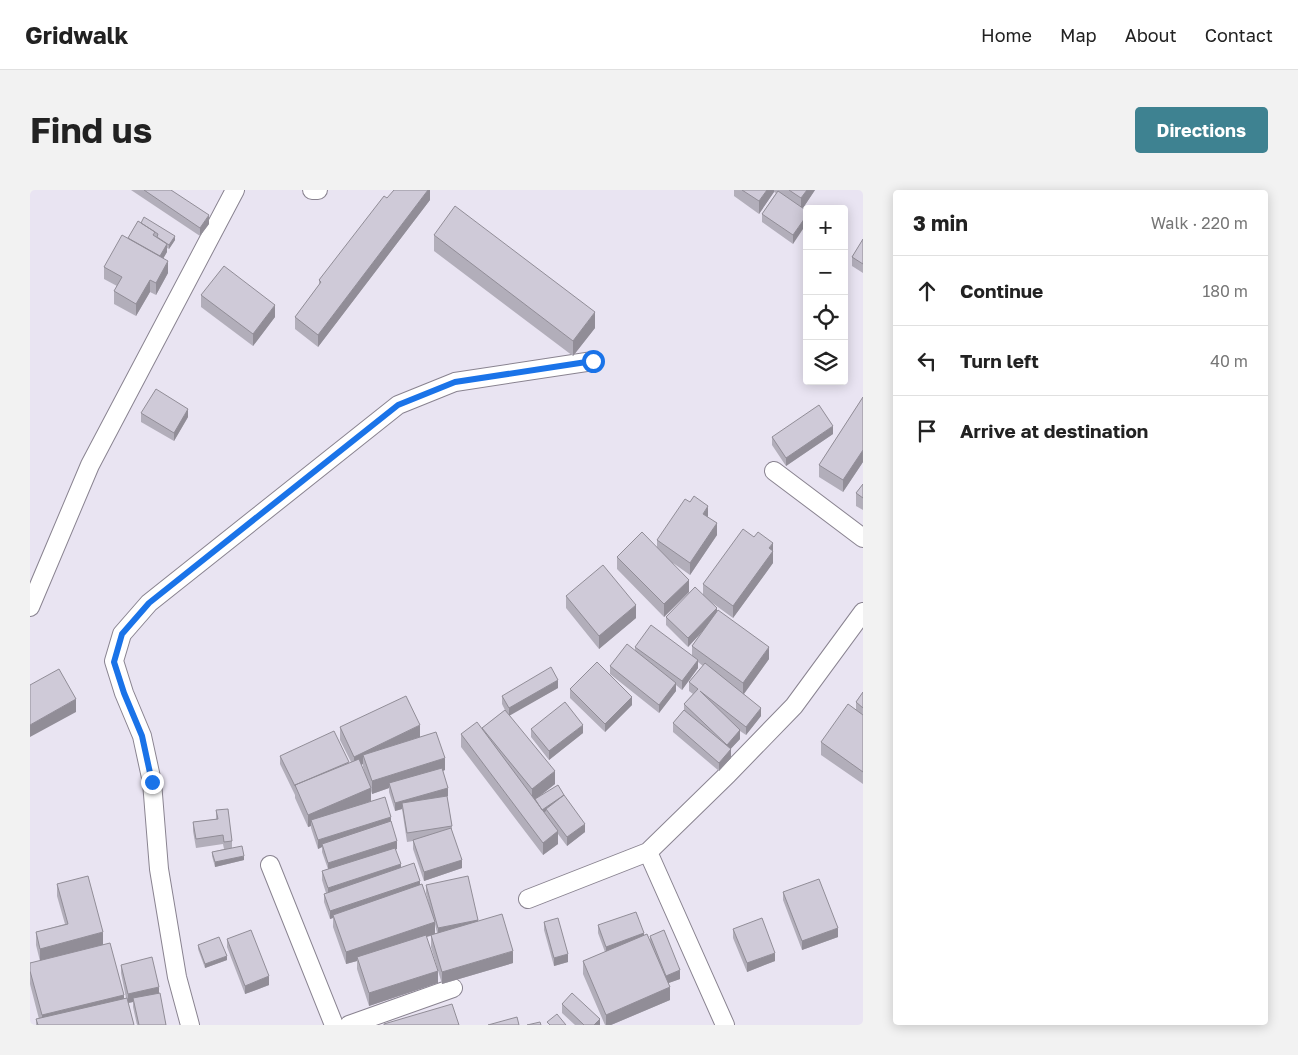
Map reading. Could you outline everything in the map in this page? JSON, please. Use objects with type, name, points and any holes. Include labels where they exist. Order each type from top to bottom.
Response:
[{"type":"street","points":[[30,607],[90,465],[235,190]]},
{"type":"street","points":[[312,190],[318,190]]},
{"type":"street","points":[[190,1025],[177,977],[159,869],[152,782],[142,736],[124,693],[114,662],[122,634],[149,603],[398,405],[455,382],[593,361]]},
{"type":"street","points":[[774,472],[863,538]]},
{"type":"street","points":[[528,900],[648,852],[794,706],[863,612]]},
{"type":"street","points":[[648,852],[725,1025]]},
{"type":"street","points":[[270,865],[334,1025]]},
{"type":"street","points":[[349,1025],[453,988]]},
{"type":"building","points":[[144,190],[171,190],[209,215],[200,228]]},
{"type":"building","points":[[394,190],[428,190],[318,335],[295,317],[321,282],[319,280],[384,196],[387,198]]},
{"type":"building","points":[[742,190],[767,190],[759,201]]},
{"type":"building","points":[[789,190],[807,190],[801,198]]},
{"type":"building","points":[[778,191],[803,208],[803,221],[793,235],[762,214]]},
{"type":"building","points":[[455,206],[595,312],[573,341],[434,235]]},
{"type":"building","points":[[144,217],[175,236],[169,245],[157,237],[158,234],[141,223]]},
{"type":"building","points":[[138,221],[155,232],[153,235],[167,244],[160,256],[128,238]]},
{"type":"building","points":[[122,235],[168,261],[156,283],[150,280],[136,304],[114,291],[122,277],[104,267]]},
{"type":"building","points":[[863,239],[863,264],[852,257]]},
{"type":"building","points":[[224,266],[275,305],[253,334],[201,295]]},
{"type":"building","points":[[156,389],[188,409],[174,433],[141,413]]},
{"type":"building","points":[[863,397],[863,450],[843,480],[819,465]]},
{"type":"building","points":[[819,405],[833,426],[786,458],[772,437]]},
{"type":"building","points":[[863,484],[863,498],[856,493]]},
{"type":"building","points":[[694,496],[708,506],[703,514],[717,523],[690,563],[657,540],[685,499],[690,502]]},
{"type":"building","points":[[743,529],[754,537],[758,532],[773,543],[769,548],[773,551],[733,606],[703,584]]},
{"type":"building","points":[[642,532],[689,580],[664,604],[617,557]]},
{"type":"building","points":[[603,565],[636,605],[599,636],[566,596]]},
{"type":"building","points":[[695,587],[717,608],[688,638],[666,617]]},
{"type":"building","points":[[718,610],[769,647],[743,683],[692,646]]},
{"type":"building","points":[[651,625],[698,660],[682,681],[635,647]]},
{"type":"building","points":[[627,644],[676,683],[659,705],[610,666]]},
{"type":"building","points":[[597,662],[632,697],[605,724],[570,689]]},
{"type":"building","points":[[705,663],[761,708],[746,727],[700,691],[740,730],[727,745],[684,704],[698,689],[689,682]]},
{"type":"building","points":[[551,667],[558,680],[509,708],[502,696]]},
{"type":"building","points":[[59,669],[76,699],[30,725],[30,685]]},
{"type":"building","points":[[863,692],[863,708],[856,702]]},
{"type":"building","points":[[406,696],[420,725],[354,757],[340,727]]},
{"type":"building","points":[[565,702],[583,725],[549,751],[531,729]]},
{"type":"building","points":[[848,704],[863,715],[863,772],[821,742]]},
{"type":"building","points":[[505,710],[555,771],[532,789],[482,728]]},
{"type":"building","points":[[684,710],[731,749],[719,763],[673,723]]},
{"type":"building","points":[[477,722],[558,831],[543,843],[461,734]]},
{"type":"building","points":[[334,731],[349,762],[295,786],[280,756]]},
{"type":"building","points":[[436,732],[445,758],[372,781],[363,755]]},
{"type":"building","points":[[359,759],[371,788],[308,815],[295,785]]},
{"type":"building","points":[[442,768],[448,788],[395,803],[389,783]]},
{"type":"building","points":[[558,785],[564,795],[542,810],[535,799]]},
{"type":"building","points":[[564,795],[585,824],[567,837],[546,809]]},
{"type":"building","points":[[447,796],[452,826],[407,833],[402,803]]},
{"type":"building","points":[[385,797],[391,817],[318,840],[311,820]]},
{"type":"building","points":[[228,809],[232,841],[224,842],[223,835],[196,839],[193,822],[218,819],[216,810]]},
{"type":"building","points":[[391,821],[397,841],[328,863],[322,844]]},
{"type":"building","points":[[451,828],[462,860],[424,872],[413,840]]},
{"type":"building","points":[[242,846],[244,856],[215,862],[212,852]]},
{"type":"building","points":[[395,848],[401,864],[328,888],[322,871]]},
{"type":"building","points":[[414,863],[420,881],[330,911],[324,894]]},
{"type":"building","points":[[88,876],[103,932],[40,949],[36,932],[68,924],[57,884]]},
{"type":"building","points":[[468,876],[478,920],[438,928],[426,885]]},
{"type":"building","points":[[819,879],[838,928],[802,941],[783,892]]},
{"type":"building","points":[[422,884],[435,922],[346,952],[333,915]]},
{"type":"building","points":[[636,912],[644,933],[606,947],[598,925]]},
{"type":"building","points":[[502,914],[513,951],[442,972],[431,935]]},
{"type":"building","points":[[558,918],[568,954],[554,958],[544,922]]},
{"type":"building","points":[[762,918],[775,953],[747,963],[733,929]]},
{"type":"building","points":[[251,930],[269,976],[245,986],[227,939]]},
{"type":"building","points":[[664,930],[680,970],[666,976],[650,936]]},
{"type":"building","points":[[647,934],[670,987],[606,1015],[583,961]]},
{"type":"building","points":[[426,935],[438,971],[369,993],[357,957]]},
{"type":"building","points":[[219,937],[227,956],[205,964],[198,945]]},
{"type":"building","points":[[110,943],[124,995],[42,1015],[30,971],[30,963]]},
{"type":"building","points":[[152,957],[159,987],[128,994],[121,965]]},
{"type":"building","points":[[160,993],[166,1025],[139,1025],[133,998]]},
{"type":"building","points":[[572,993],[600,1019],[594,1025],[584,1025],[562,1004]]},
{"type":"building","points":[[127,998],[134,1025],[38,1025],[36,1019]]},
{"type":"building","points":[[452,1004],[459,1025],[384,1025],[384,1024]]},
{"type":"building","points":[[557,1014],[566,1025],[550,1025],[547,1022]]},
{"type":"building","points":[[517,1017],[519,1025],[488,1025]]},
{"type":"building","points":[[540,1022],[541,1025],[527,1025]]},
{"type":"route","points":[[152,782],[142,736],[124,693],[114,662],[122,634],[149,603],[398,405],[455,382],[593,361]]}]
